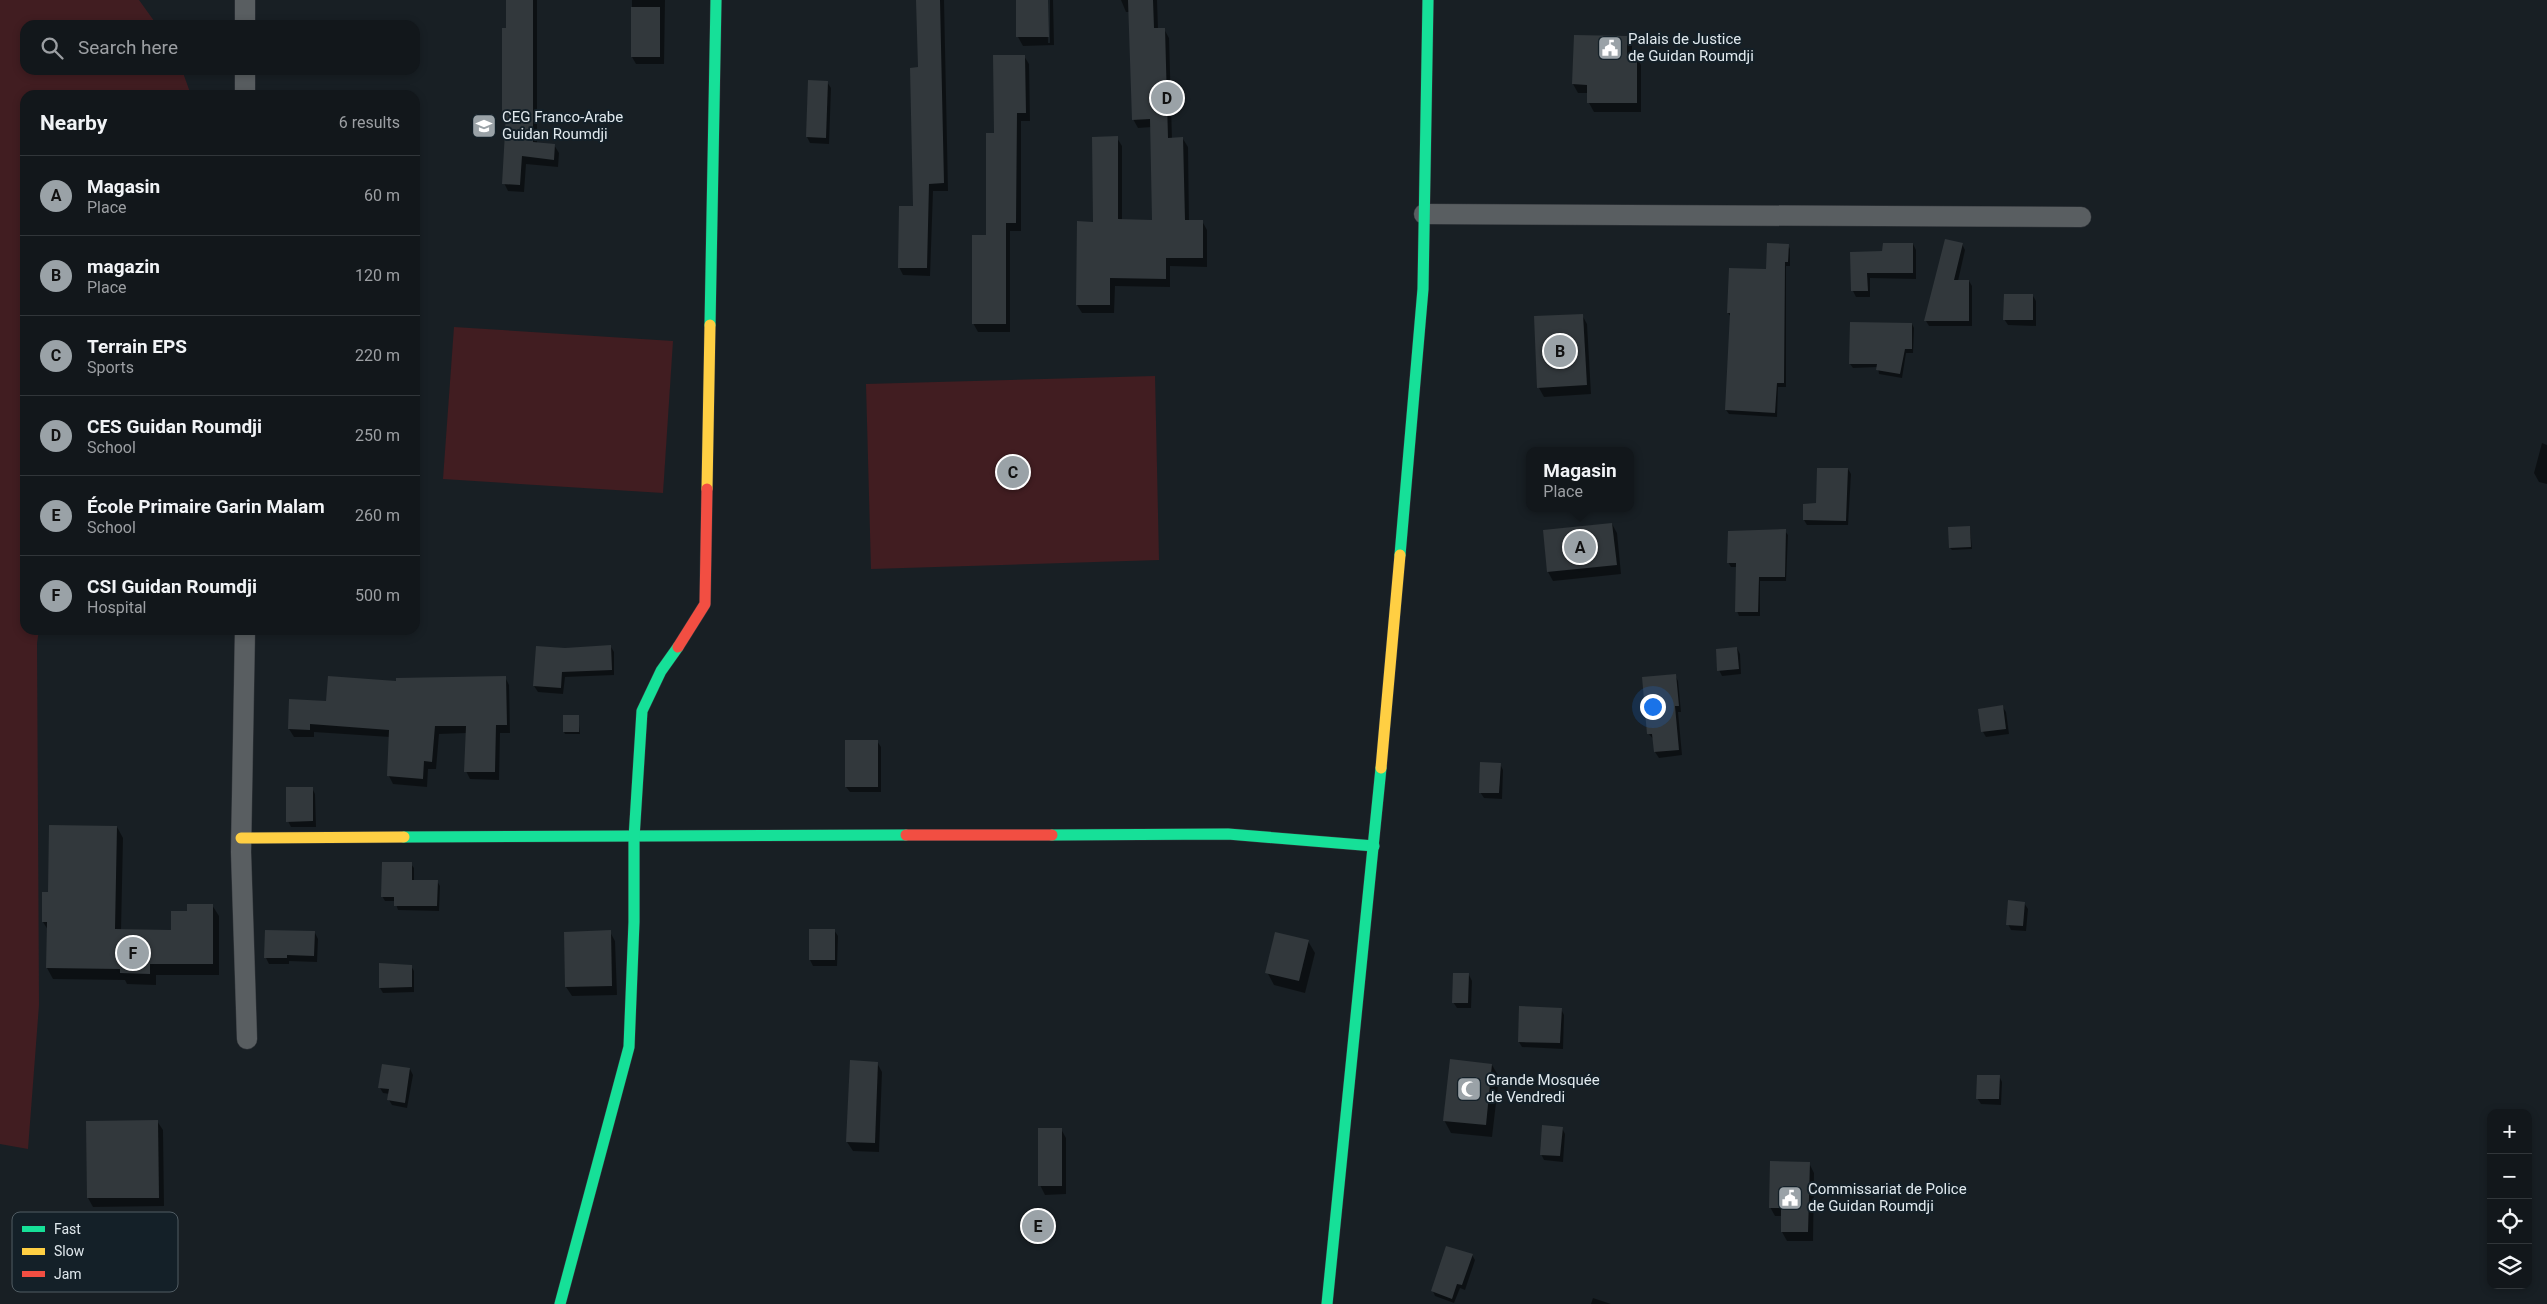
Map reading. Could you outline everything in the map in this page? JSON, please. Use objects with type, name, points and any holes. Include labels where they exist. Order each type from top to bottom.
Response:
[{"type":"main road","points":[[560,1304],[629,1047],[634,922],[634,838],[642,711],[661,671],[684,640],[705,604],[716,0]]},
{"type":"main road","points":[[1326,1304],[1374,846],[1423,289],[1428,0]]},
{"type":"main road","points":[[242,838],[634,838],[1228,834],[1374,846]]},
{"type":"street","points":[[245,0],[245,20]]},
{"type":"street","points":[[245,75],[245,90]]},
{"type":"street","points":[[1424,214],[2081,217]]},
{"type":"street","points":[[245,635],[242,838],[247,1040]]},
{"type":"shaded area","points":[[0,0],[139,0],[153,20],[20,20],[20,75],[184,75],[189,90],[20,90],[20,635],[38,635],[39,1005],[28,1149],[0,1144]]},
{"type":"shaded area","points":[[454,327],[673,341],[663,493],[443,479]]},
{"type":"shaded area","points":[[1155,376],[1159,560],[871,569],[866,384]]},
{"type":"building","points":[[506,0],[533,0],[533,142],[555,144],[554,160],[522,156],[520,185],[502,184],[506,115],[502,115],[502,28],[506,28]]},
{"type":"building","points":[[916,0],[940,0],[944,183],[929,184],[927,268],[898,268],[899,206],[913,206],[910,68],[918,67]]},
{"type":"building","points":[[1016,0],[1048,0],[1049,37],[1016,37]]},
{"type":"building","points":[[1128,0],[1153,0],[1154,28],[1165,28],[1168,138],[1183,137],[1185,220],[1203,220],[1203,258],[1166,258],[1166,279],[1110,278],[1110,305],[1076,305],[1077,221],[1093,222],[1092,137],[1118,136],[1118,219],[1152,220],[1150,119],[1132,120]]},
{"type":"building","points":[[631,7],[660,7],[660,57],[631,57]]},
{"type":"building","points":[[1574,35],[1627,36],[1627,55],[1637,55],[1637,103],[1587,103],[1587,85],[1572,84]]},
{"type":"building","points":[[993,55],[1025,55],[1026,113],[1017,113],[1016,223],[1006,223],[1006,324],[972,324],[972,235],[986,235],[986,133],[994,133]]},
{"type":"building","points":[[808,80],[828,81],[826,138],[806,137]]},
{"type":"building","points":[[1945,239],[1963,243],[1954,280],[1969,280],[1969,321],[1924,321]]},
{"type":"building","points":[[1767,243],[1789,244],[1788,262],[1785,262],[1784,383],[1777,383],[1775,413],[1725,410],[1730,313],[1727,313],[1729,268],[1766,269]]},
{"type":"building","points":[[1883,243],[1913,243],[1913,273],[1867,273],[1868,291],[1851,291],[1850,252],[1882,251]]},
{"type":"building","points":[[2004,294],[2033,294],[2033,320],[2003,320]]},
{"type":"building","points":[[1583,314],[1587,385],[1537,388],[1534,316]]},
{"type":"building","points":[[1850,322],[1912,323],[1912,349],[1905,349],[1900,374],[1876,370],[1877,364],[1849,364]]},
{"type":"building","points":[[1817,468],[1848,468],[1846,521],[1803,520],[1803,504],[1816,503]]},
{"type":"building","points":[[1612,523],[1617,565],[1547,572],[1543,530]]},
{"type":"building","points":[[1970,526],[1971,547],[1949,548],[1948,527]]},
{"type":"building","points":[[1786,529],[1785,577],[1759,577],[1758,612],[1735,612],[1736,563],[1727,563],[1728,531]]},
{"type":"building","points":[[611,645],[612,670],[562,672],[561,688],[533,686],[536,646],[565,648]]},
{"type":"building","points":[[1737,647],[1739,669],[1717,671],[1716,649]]},
{"type":"building","points":[[1676,674],[1679,706],[1675,706],[1679,750],[1654,752],[1652,734],[1647,734],[1642,677]]},
{"type":"building","points":[[328,676],[396,681],[396,678],[506,676],[507,725],[496,725],[495,772],[464,772],[466,726],[435,726],[432,762],[424,761],[423,779],[387,776],[389,730],[310,724],[310,730],[288,729],[289,699],[326,701]]},
{"type":"building","points":[[2003,705],[2006,729],[1981,732],[1978,709]]},
{"type":"building","points":[[563,715],[579,715],[579,732],[563,732]]},
{"type":"building","points":[[845,740],[878,740],[878,787],[845,787]]},
{"type":"building","points":[[1480,762],[1501,763],[1499,793],[1479,793]]},
{"type":"building","points":[[286,787],[313,787],[313,821],[286,822]]},
{"type":"building","points":[[49,825],[117,826],[115,929],[171,930],[171,911],[187,911],[187,904],[213,904],[213,964],[150,964],[150,974],[120,973],[120,969],[46,968],[47,922],[42,922],[42,892],[48,892]]},
{"type":"building","points":[[382,862],[412,862],[412,880],[438,880],[437,906],[394,906],[394,897],[381,897]]},
{"type":"building","points":[[2008,900],[2025,902],[2023,926],[2006,925]]},
{"type":"building","points":[[809,929],[835,929],[835,960],[809,960]]},
{"type":"building","points":[[265,930],[315,931],[314,956],[287,955],[287,958],[264,958]]},
{"type":"building","points":[[611,930],[612,986],[565,987],[564,932]]},
{"type":"building","points":[[1275,932],[1309,940],[1299,981],[1265,973]]},
{"type":"building","points":[[379,963],[412,965],[412,987],[379,988]]},
{"type":"building","points":[[1453,973],[1469,973],[1468,1003],[1452,1003]]},
{"type":"building","points":[[1519,1006],[1562,1008],[1560,1043],[1518,1042]]},
{"type":"building","points":[[1450,1059],[1492,1064],[1486,1125],[1443,1121]]},
{"type":"building","points":[[850,1060],[878,1062],[875,1143],[846,1142]]},
{"type":"building","points":[[382,1064],[410,1068],[405,1103],[387,1100],[389,1089],[378,1088]]},
{"type":"building","points":[[1977,1075],[2000,1075],[1999,1099],[1976,1099]]},
{"type":"building","points":[[158,1120],[159,1198],[87,1198],[86,1121]]},
{"type":"building","points":[[1542,1125],[1563,1127],[1560,1156],[1540,1155]]},
{"type":"building","points":[[1038,1128],[1062,1128],[1062,1186],[1038,1186]]},
{"type":"building","points":[[1770,1161],[1810,1162],[1808,1232],[1781,1232],[1781,1208],[1769,1208]]},
{"type":"building","points":[[1446,1246],[1473,1254],[1462,1285],[1457,1284],[1452,1299],[1431,1291]]},
{"type":"traffic: fast","points":[[710,325],[716,0]]},
{"type":"traffic: fast","points":[[1400,555],[1423,289],[1428,0]]},
{"type":"traffic: fast","points":[[560,1304],[629,1047],[634,922],[634,838],[642,711],[661,671],[678,647]]},
{"type":"traffic: fast","points":[[1327,1304],[1381,768]]},
{"type":"traffic: fast","points":[[1052,835],[1228,834],[1374,846]]},
{"type":"traffic: fast","points":[[404,837],[906,835]]},
{"type":"traffic: slow","points":[[707,489],[710,325]]},
{"type":"traffic: slow","points":[[1381,768],[1400,555]]},
{"type":"traffic: slow","points":[[241,838],[404,837]]},
{"type":"traffic: jam","points":[[678,647],[705,604],[707,489]]},
{"type":"traffic: jam","points":[[906,835],[1052,835]]},
{"type":"place","name":"Palais de Justice de Guidan Roumdji","points":[[1610,48]]},
{"type":"place","name":"CES Guidan Roumdji","points":[[1167,98]]},
{"type":"place","name":"CEG Franco-Arabe Guidan Roumdji","points":[[484,126]]},
{"type":"place","name":"magazin","points":[[1560,351]]},
{"type":"place","name":"Terrain EPS","points":[[1013,472]]},
{"type":"place","name":"Magasin","points":[[1580,547]]},
{"type":"place","name":"CSI Guidan Roumdji","points":[[133,953]]},
{"type":"place","name":"Grande Mosquée de Vendredi","points":[[1469,1089]]},
{"type":"place","name":"Commissariat de Police de Guidan Roumdji","points":[[1790,1198]]},
{"type":"place","name":"École Primaire Garin Malam","points":[[1038,1226]]}]
